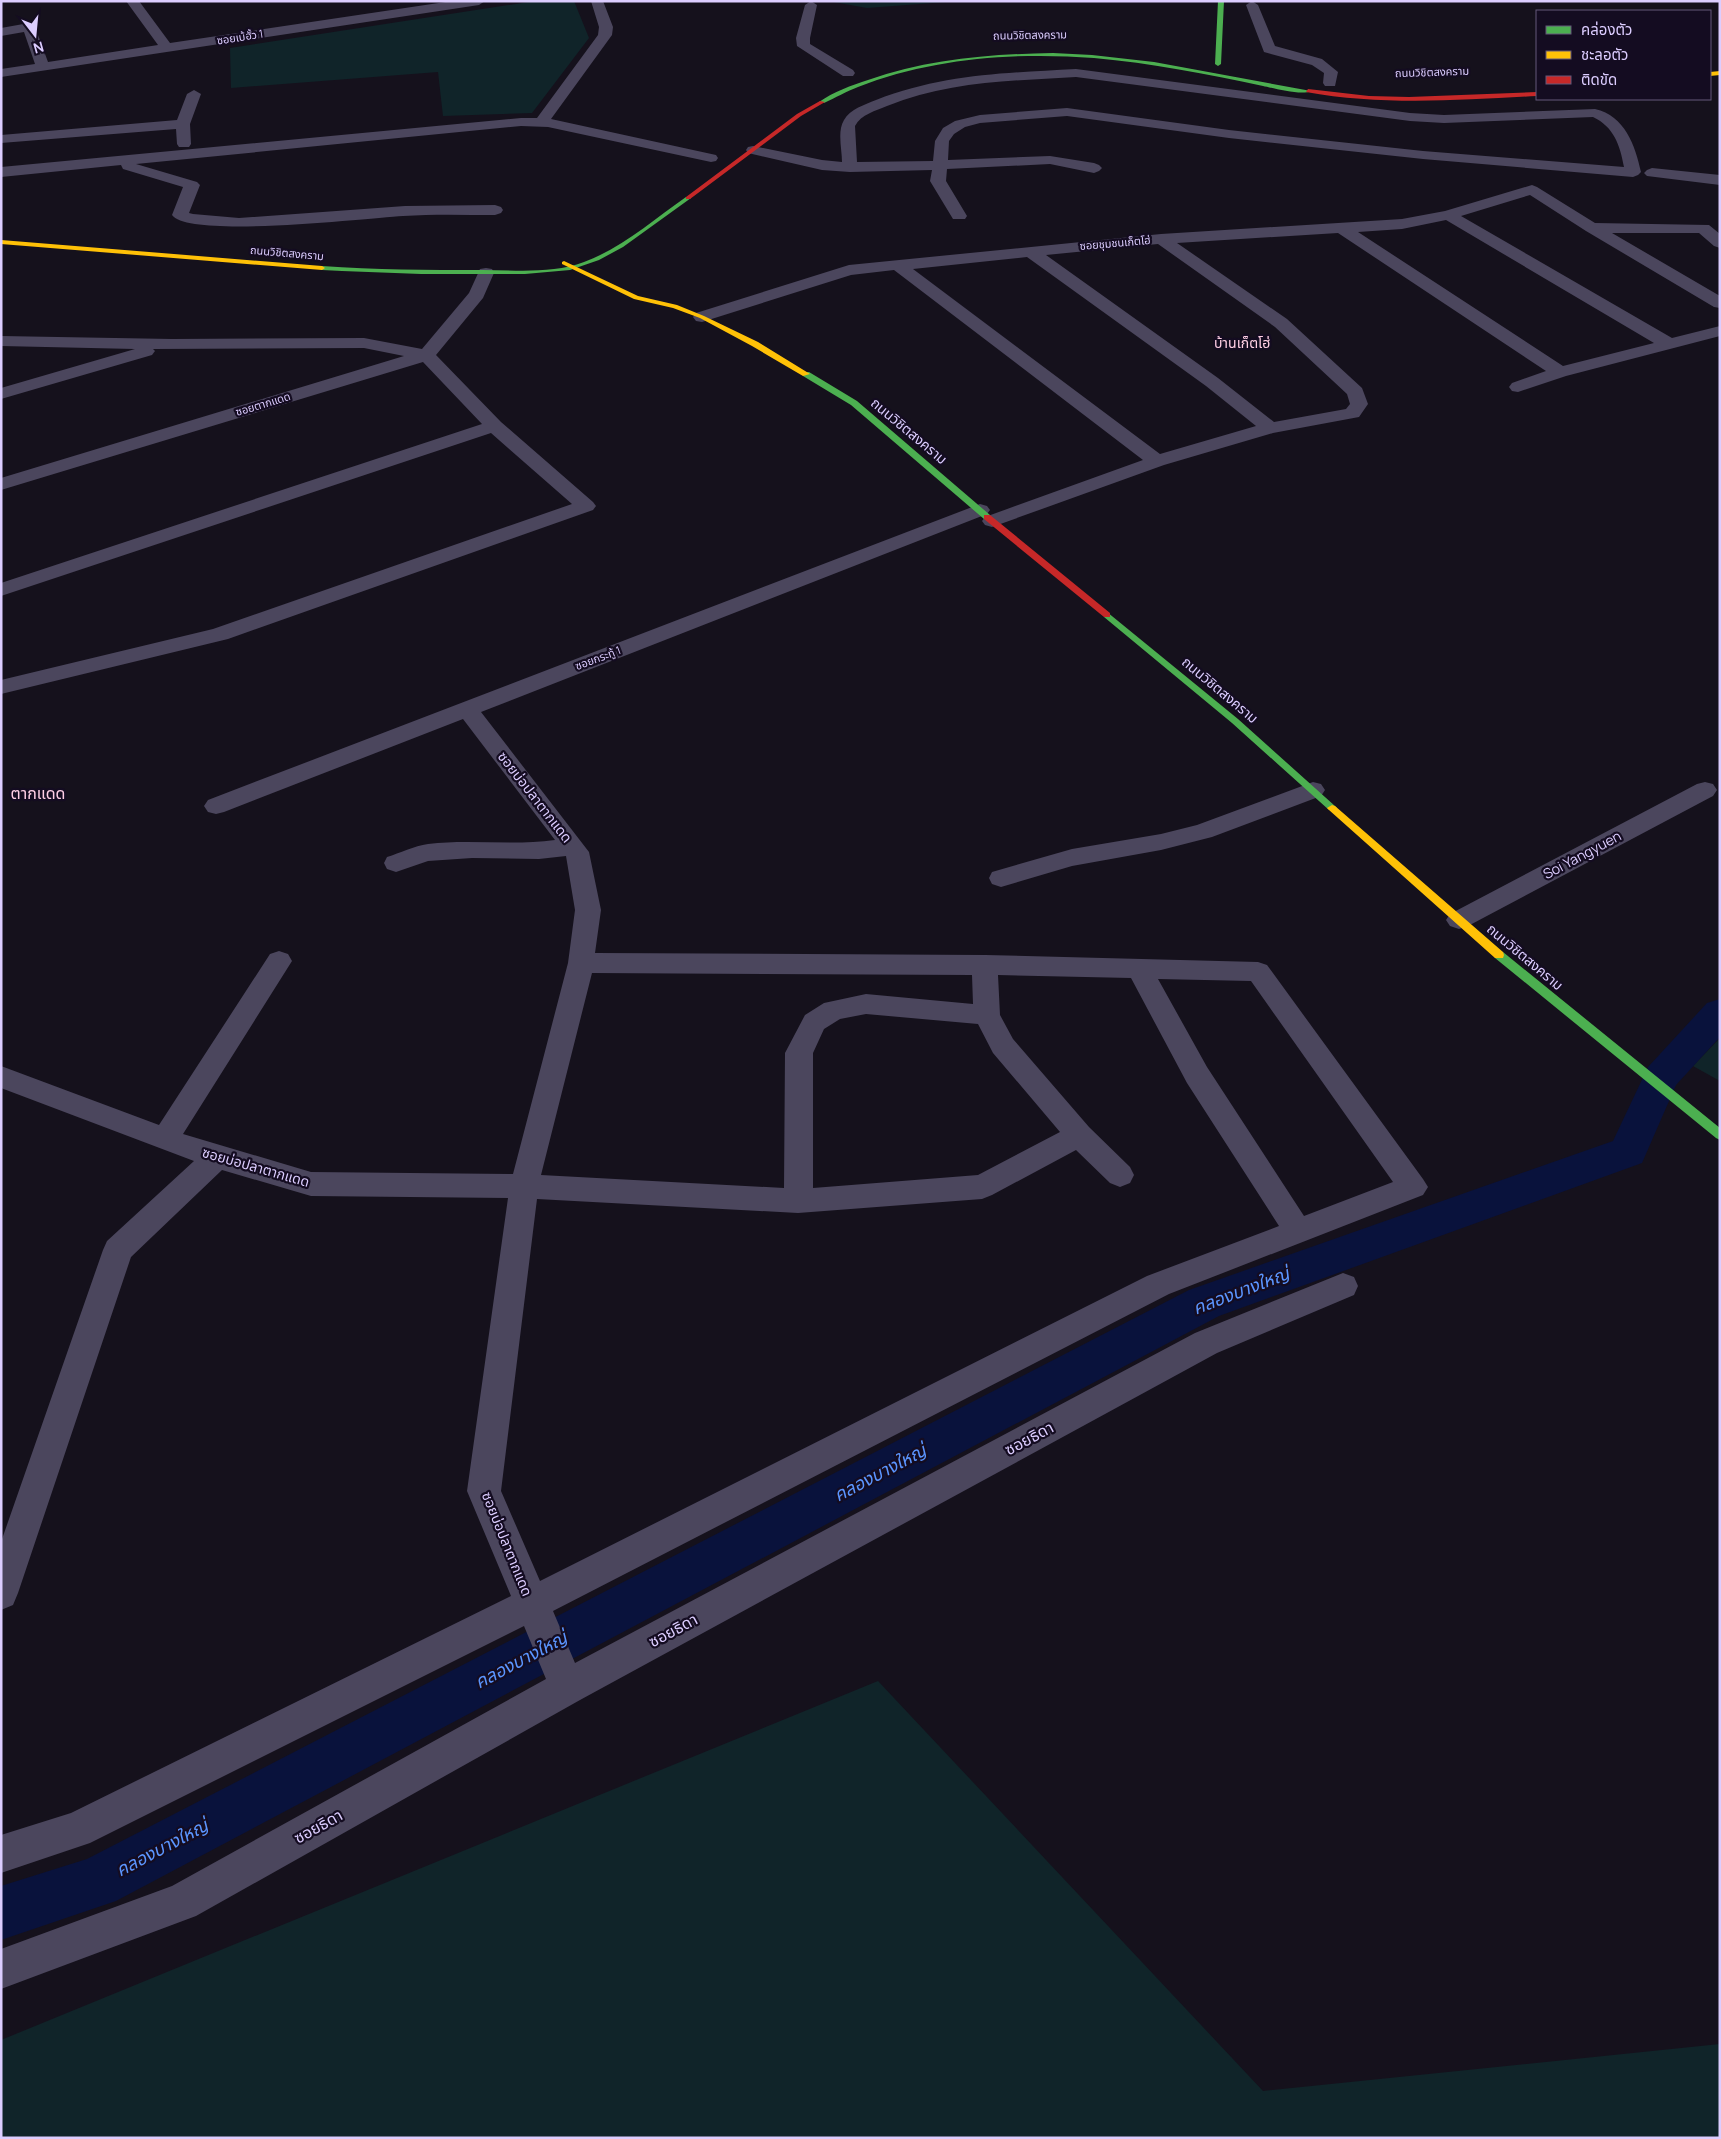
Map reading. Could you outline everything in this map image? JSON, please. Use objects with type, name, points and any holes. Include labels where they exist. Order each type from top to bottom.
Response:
[{"type":"main road","points":[[1214,68],[1221,1]]},
{"type":"main road","name":"ถนนวิชิตสงคราม","points":[[877,66],[939,54],[993,48],[1039,47],[1116,50],[1214,68],[1296,90],[1369,98],[1409,99],[1536,94]]},
{"type":"main road","name":"ถนนวิชิตสงคราม","points":[[1,242],[383,273],[532,272],[572,268],[601,262],[799,115],[834,95],[865,81],[910,70],[963,60],[1024,55],[1079,56],[1214,68],[1330,83],[1372,86]]},
{"type":"main road","points":[[831,80],[853,71]]},
{"type":"main road","name":"ถนนวิชิตสงคราม","points":[[570,253],[554,257],[572,268],[636,298],[675,306],[702,318],[755,344],[854,403],[986,516],[1235,722],[1459,920],[1597,1036],[1717,1133]]},
{"type":"main road","points":[[584,254],[601,262]]},
{"type":"main road","name":"ถนนวิชิตสงคราม","points":[[656,288],[675,306]]},
{"type":"street","points":[[132,1],[167,48]]},
{"type":"street","name":"ซอยเบ้ฮั้ว 1","points":[[1,73],[479,1]]},
{"type":"street","points":[[541,122],[605,35],[606,27],[597,1]]},
{"type":"street","points":[[811,5],[803,38],[804,46],[853,71]]},
{"type":"street","points":[[1252,5],[1269,49],[1317,62],[1331,72],[1330,83]]},
{"type":"street","points":[[1,32],[29,28],[43,66]]},
{"type":"street","points":[[1075,78],[1079,56]]},
{"type":"street","points":[[850,167],[848,126],[851,120],[862,111],[907,93],[947,83],[991,78],[1075,78],[1410,117],[1444,119],[1595,114],[1609,118],[1627,142],[1633,172],[1411,154],[1229,134],[1068,107],[980,119],[960,124],[948,131],[942,141],[938,165],[938,181],[959,216]]},
{"type":"street","points":[[184,155],[184,124],[194,94]]},
{"type":"street","points":[[1229,134],[1246,97]]},
{"type":"street","points":[[1409,99],[1411,154]]},
{"type":"street","points":[[1,172],[541,122],[710,158]]},
{"type":"street","points":[[1,139],[184,124]]},
{"type":"street","points":[[753,150],[822,165],[850,167],[1050,160],[1094,168]]},
{"type":"street","points":[[115,162],[192,185],[180,216],[191,219],[239,223],[405,212],[495,210]]},
{"type":"street","points":[[1652,173],[1720,180]]},
{"type":"street","name":"ซอยชุมชนเก็ตโฮ่","points":[[702,318],[849,270],[1160,239],[1402,224],[1448,215],[1532,190],[1592,228]]},
{"type":"street","points":[[1448,215],[1671,345]]},
{"type":"street","points":[[1343,228],[1560,372]]},
{"type":"street","points":[[1592,228],[1703,228],[1720,243]]},
{"type":"street","points":[[1592,228],[1720,303]]},
{"type":"street","name":"ซอยกระทู้ 1","points":[[216,806],[466,709],[986,516],[1157,461],[1270,428],[1352,413],[1360,404],[1356,392],[1281,323],[1160,239]]},
{"type":"street","points":[[1029,251],[1212,382],[1270,428]]},
{"type":"street","points":[[896,264],[1157,461]]},
{"type":"street","points":[[426,355],[477,294],[486,273]]},
{"type":"street","points":[[1518,386],[1560,372],[1720,331]]},
{"type":"street","points":[[1,341],[172,344],[364,343],[426,355],[494,426],[586,506],[220,634],[1,687]]},
{"type":"street","points":[[1,394],[172,344]]},
{"type":"street","name":"ซอยตากแดด","points":[[1,484],[426,355]]},
{"type":"street","points":[[1,590],[494,426]]},
{"type":"street","name":"ซอยบ่อปลาตากแดด","points":[[466,709],[577,852],[588,910],[581,963],[524,1186],[484,1491],[567,1687]]},
{"type":"street","points":[[1001,878],[1081,856],[1145,846],[1188,836],[1242,819],[1313,790]]},
{"type":"street","name":"Soi Yangyuen","points":[[1459,920],[1705,790]]},
{"type":"street","points":[[396,863],[426,853],[472,850],[539,851],[569,848],[577,852]]},
{"type":"street","points":[[165,1139],[278,961]]},
{"type":"street","points":[[1,1854],[77,1830],[531,1604],[1158,1285],[1413,1187],[1258,972],[984,965],[581,963]]},
{"type":"street","points":[[984,965],[987,1015],[1003,1046],[1079,1135],[1120,1175]]},
{"type":"street","points":[[1139,969],[1197,1075],[1298,1231]]},
{"type":"street","points":[[798,1201],[799,1053],[814,1022],[833,1010],[866,1004],[987,1015]]},
{"type":"street","name":"ซอยบ่อปลาตากแดด","points":[[1,1077],[217,1157],[311,1184],[524,1186]]},
{"type":"street","points":[[524,1186],[798,1201],[982,1186],[1079,1135]]},
{"type":"street","points":[[1,1593],[118,1250],[217,1157]]},
{"type":"street","name":"ซอยธิดา","points":[[1,1969],[182,1902],[567,1687],[1206,1343],[1343,1286]]},
{"type":"green space","points":[[535,1],[574,1],[589,38],[532,113],[443,116],[438,72],[231,88],[230,48]]},
{"type":"green space","points":[[828,1],[959,1],[867,8]]},
{"type":"green space","points":[[1720,1038],[1720,1081],[1693,1066]]},
{"type":"green space","points":[[878,1681],[1263,2091],[1720,2044],[1720,2138],[1,2138],[1,2040]]},
{"type":"waterway","name":"คลองบางใหญ่","points":[[1,1913],[97,1882],[1204,1303],[1628,1152],[1661,1077],[1720,1013]]},
{"type":"traffic: fast","points":[[1218,64],[1221,1]]},
{"type":"traffic: fast","points":[[822,102],[855,86],[931,64],[971,58],[1012,55],[1092,56],[1129,60],[1180,67],[1308,91]]},
{"type":"traffic: fast","points":[[322,268],[441,272],[540,272],[570,268],[597,259],[621,246],[688,198]]},
{"type":"traffic: fast","points":[[806,374],[854,403],[987,517]]},
{"type":"traffic: fast","points":[[1107,615],[1235,721],[1332,808]]},
{"type":"traffic: fast","points":[[1499,955],[1720,1135]]},
{"type":"traffic: slow","points":[[1711,74],[1720,73]]},
{"type":"traffic: slow","points":[[1,242],[322,268]]},
{"type":"traffic: slow","points":[[564,263],[636,298],[675,306],[702,317],[755,344],[806,374]]},
{"type":"traffic: slow","points":[[1332,808],[1499,955]]},
{"type":"traffic: jam","points":[[1308,91],[1369,98],[1409,99],[1536,94]]},
{"type":"traffic: jam","points":[[688,198],[799,115],[822,102]]},
{"type":"traffic: jam","points":[[987,517],[1107,615]]},
{"type":"district","name":"บ้านเก็ตโฮ่","points":[[1242,343]]},
{"type":"district","name":"ตากแดด","points":[[38,793]]}]
